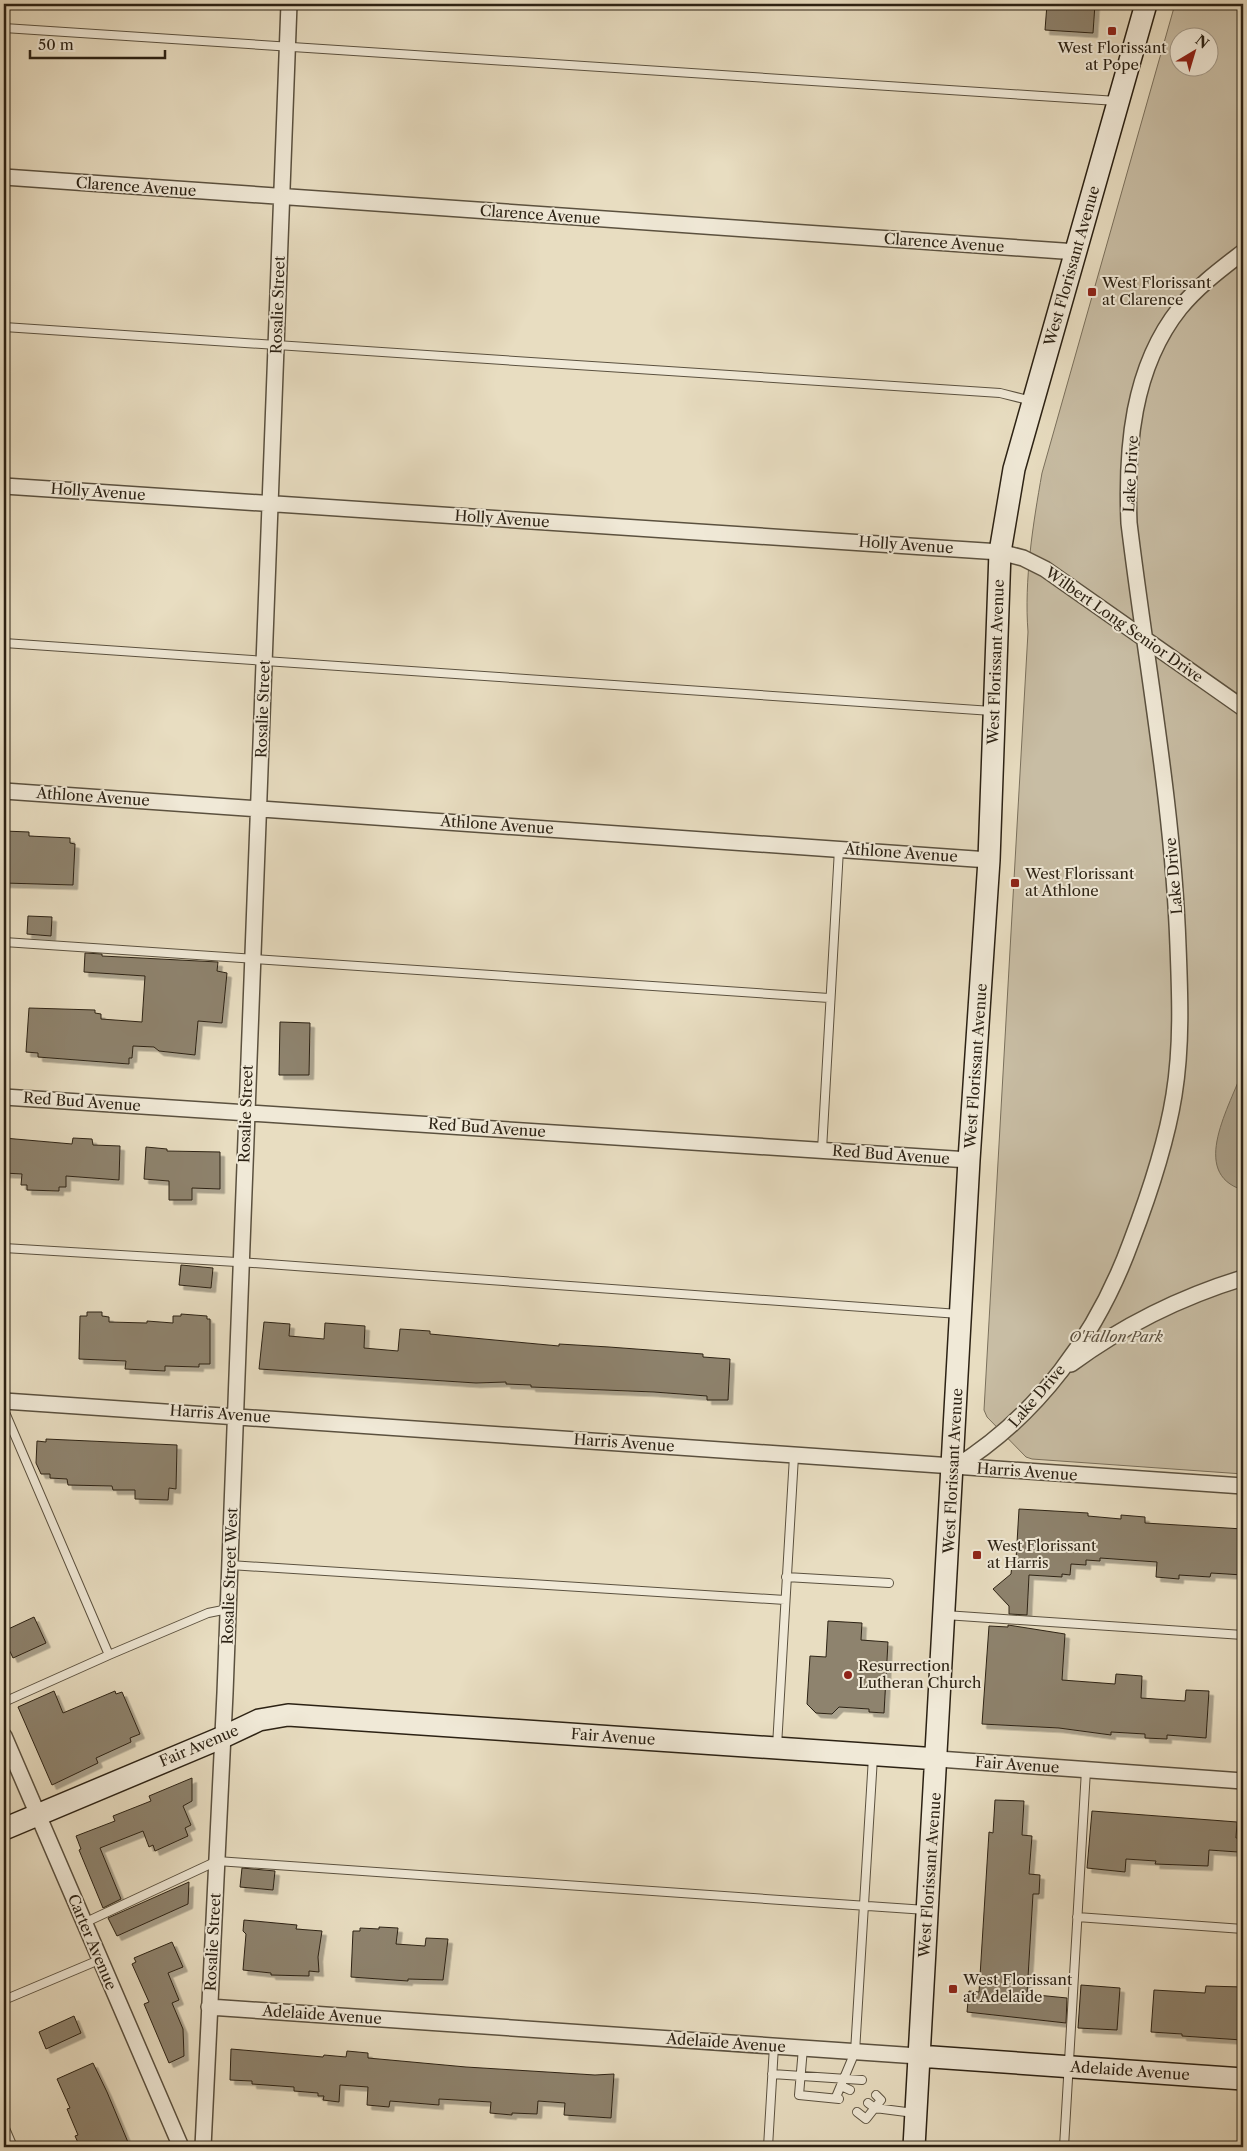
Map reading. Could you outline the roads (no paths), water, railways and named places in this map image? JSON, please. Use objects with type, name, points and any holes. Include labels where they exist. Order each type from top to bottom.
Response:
[{"type":"main road","name":"West Florissant Avenue","points":[[914,2147],[927,1910],[938,1759],[961,1314],[989,860],[1000,552],[1014,469],[1032,401],[1077,252],[1146,4]]},
{"type":"main road","name":"Fair Avenue","points":[[4,1829],[259,1720],[288,1715],[938,1759]]},
{"type":"main road","name":"Adelaide Avenue","points":[[918,2056],[1243,2079]]},
{"type":"street","name":"Rosalie Street","points":[[236,1415],[252,958],[272,504],[289,4]]},
{"type":"street","name":"Clarence Avenue","points":[[4,177],[282,198],[1077,252]]},
{"type":"street","name":"Lake Drive","points":[[954,1468],[986,1448],[1011,1427],[1060,1372],[1094,1325],[1120,1273],[1160,1156],[1174,1095],[1178,1049],[1179,976],[1176,896],[1166,794],[1129,523],[1127,482],[1131,438],[1140,390],[1150,358],[1164,331],[1181,307],[1200,286],[1243,252]]},
{"type":"street","name":"Holly Avenue","points":[[4,486],[1000,552]]},
{"type":"street","name":"Wilbert Long Senior Drive","points":[[1000,552],[1023,558],[1045,569],[1243,708]]},
{"type":"street","name":"Athlone Avenue","points":[[4,791],[989,860]]},
{"type":"street","name":"Red Bud Avenue","points":[[4,1097],[970,1160]]},
{"type":"street","points":[[1060,1372],[1105,1339],[1159,1310],[1243,1278]]},
{"type":"street","name":"Harris Avenue","points":[[4,1401],[236,1415],[954,1468],[1243,1486]]},
{"type":"street","name":"Rosalie Street West","points":[[223,1737],[236,1415]]},
{"type":"street","name":"Carter Avenue","points":[[4,1736],[36,1815],[181,2147]]},
{"type":"street","name":"Rosalie Street","points":[[203,2147],[223,1737]]},
{"type":"street","name":"Fair Avenue","points":[[938,1759],[1243,1781]]},
{"type":"street","name":"Adelaide Avenue","points":[[209,2008],[918,2056]]},
{"type":"lane","points":[[4,28],[1118,101]]},
{"type":"lane","points":[[4,327],[990,392],[1032,401]]},
{"type":"lane","points":[[4,642],[995,711]]},
{"type":"lane","points":[[822,1150],[829,998],[839,849]]},
{"type":"lane","points":[[4,942],[829,998]]},
{"type":"lane","points":[[4,1248],[241,1262],[961,1314]]},
{"type":"lane","points":[[4,1410],[108,1655]]},
{"type":"lane","points":[[777,1748],[794,1456]]},
{"type":"lane","points":[[230,1565],[785,1600]]},
{"type":"lane","points":[[786,1577],[889,1583]]},
{"type":"lane","points":[[4,1702],[208,1613],[228,1609]]},
{"type":"lane","points":[[945,1615],[1243,1635]]},
{"type":"lane","points":[[804,2048],[799,2095],[838,2099],[842,2082],[855,2052],[873,1754]]},
{"type":"lane","points":[[1064,2147],[1086,1770]]},
{"type":"lane","points":[[84,1923],[217,1860],[927,1910]]},
{"type":"lane","points":[[1077,1917],[1243,1929]]},
{"type":"lane","points":[[4,2000],[99,1960]]},
{"type":"lane","points":[[768,2147],[774,2046]]},
{"type":"lane","points":[[772,2074],[842,2082],[862,2080]]},
{"type":"lane","points":[[842,2082],[850,2090]]},
{"type":"lane","points":[[857,2112],[866,2119],[881,2100],[876,2095]]},
{"type":"lane","points":[[868,2103],[876,2108],[916,2113]]},
{"type":"lane","points":[[4,2126],[12,2147]]},
{"type":"place","name":"West Florissant at Pope","points":[[1112,31]]},
{"type":"place","name":"West Florissant at Clarence","points":[[1092,292]]},
{"type":"place","name":"West Florissant at Athlone","points":[[1015,883]]},
{"type":"place","name":"West Florissant at Harris","points":[[977,1555]]},
{"type":"place","name":"Resurrection Lutheran Church","points":[[848,1675]]},
{"type":"place","name":"West Florissant at Adelaide","points":[[953,1989]]},
{"type":"park label","name":"O'Fallon Park","points":[[1116,1337]]}]
